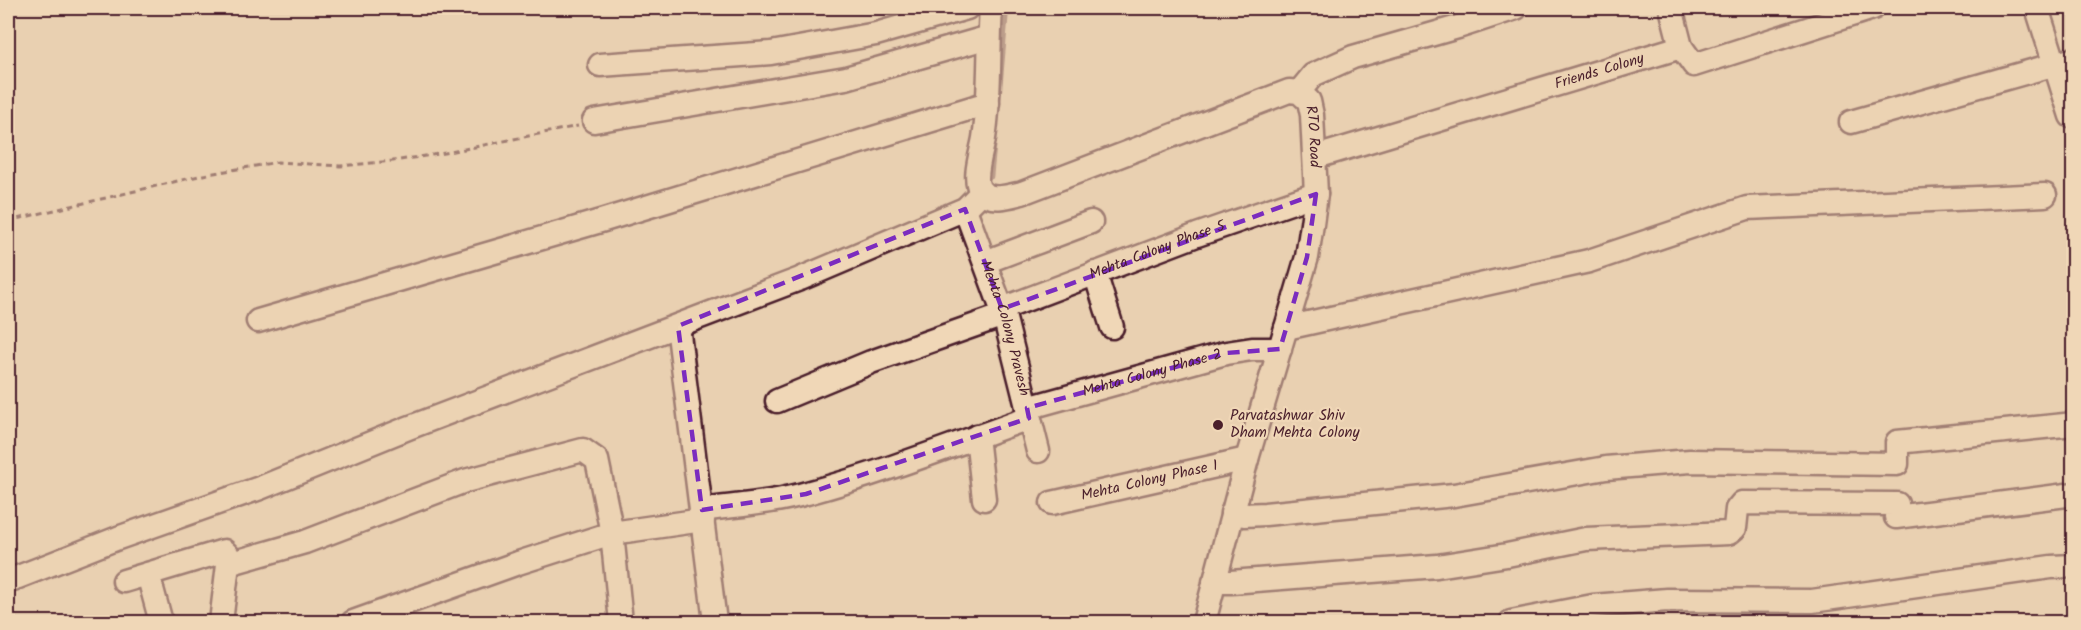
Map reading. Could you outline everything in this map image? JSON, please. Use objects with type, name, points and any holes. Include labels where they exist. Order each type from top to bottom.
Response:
[{"type":"street","points":[[600,65],[771,53],[876,34],[967,8]]},
{"type":"street","points":[[8,581],[118,538],[260,488],[408,428],[800,279],[965,209],[982,192],[976,177],[988,103],[991,8]]},
{"type":"street","points":[[1299,92],[1313,75],[1455,17],[1516,8]]},
{"type":"street","points":[[1671,8],[1681,47],[1694,65],[1873,8]]},
{"type":"street","points":[[2037,8],[2064,62],[2071,116],[2073,116]]},
{"type":"street","points":[[594,121],[846,78],[989,37]]},
{"type":"street","name":"Friends Colony","points":[[1316,157],[1681,47]]},
{"type":"street","points":[[1851,123],[2064,62]]},
{"type":"street","name":"RTO Road","points":[[982,192],[998,197],[1022,193],[1278,94],[1289,91],[1299,92],[1308,101],[1312,116],[1316,157],[1316,194],[1307,257],[1246,459],[1204,622]]},
{"type":"street","points":[[258,321],[604,220],[988,103]]},
{"type":"street","name":"Mehta Colony Phase 5","points":[[777,401],[1003,312],[1095,273],[1316,194]]},
{"type":"street","points":[[1286,328],[1589,261],[1747,207],[2045,195]]},
{"type":"street","name":"Mehta Colony Pravesh","points":[[965,209],[1003,312],[1038,451]]},
{"type":"street","points":[[985,262],[1092,222]]},
{"type":"street","points":[[1095,273],[1112,327]]},
{"type":"street","points":[[678,326],[715,622]]},
{"type":"street","name":"Mehta Colony Phase 2","points":[[353,622],[518,563],[612,533],[806,494],[977,436],[1028,413],[1226,353],[1252,349],[1280,349]]},
{"type":"street","points":[[1232,513],[1265,514],[1454,495],[1606,468],[1690,460],[1897,464],[1897,442],[2073,424]]},
{"type":"street","points":[[977,436],[984,498]]},
{"type":"street","points":[[228,564],[305,542],[465,481],[583,450],[597,460],[612,533],[621,622]]},
{"type":"street","name":"Mehta Colony Phase 1","points":[[1052,503],[1246,459]]},
{"type":"street","points":[[1214,582],[1437,566],[1586,539],[1729,533],[1735,528],[1737,509],[1742,503],[1898,504],[1896,517],[2073,494]]},
{"type":"street","points":[[124,581],[224,551],[228,555],[228,564],[221,622]]},
{"type":"street","points":[[1511,622],[1593,606],[1667,600],[1812,601],[2051,567],[2073,566]]},
{"type":"street","points":[[148,574],[161,622]]},
{"type":"path","points":[[8,221],[203,175],[278,162],[340,166],[393,161],[564,130],[594,121]]},
{"type":"highlighted area","points":[[1316,194],[1307,257],[1280,349],[1226,353],[1027,408],[1029,418],[806,494],[702,510],[678,326],[965,209],[1002,309]]},
{"type":"waterway","points":[[999,100],[1007,8]]},
{"type":"waterway","points":[[991,177],[995,138]]},
{"type":"place","name":"Parvatashwar Shiv Dham Mehta Colony","points":[[1218,425]]}]
